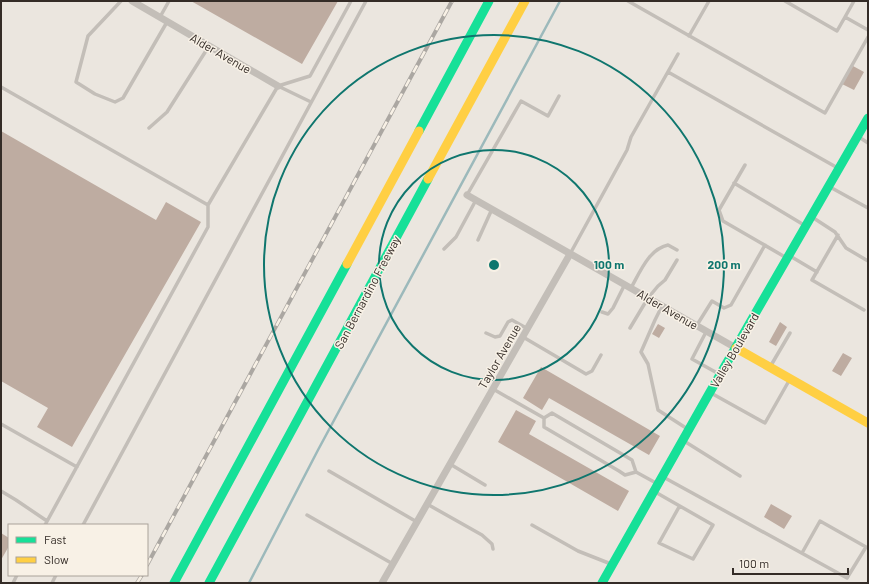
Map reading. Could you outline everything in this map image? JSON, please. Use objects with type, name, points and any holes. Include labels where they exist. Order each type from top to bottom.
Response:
[{"type":"main road","points":[[174,583],[488,1]]},
{"type":"main road","name":"San Bernardino Freeway","points":[[210,583],[525,1]]},
{"type":"main road","name":"Valley Boulevard","points":[[603,583],[612,564],[720,374],[868,118]]},
{"type":"main road","name":"Alder Avenue","points":[[736,348],[868,423]]},
{"type":"street","name":"Alder Avenue","points":[[132,1],[278,86]]},
{"type":"street","name":"Alder Avenue","points":[[467,195],[736,348]]},
{"type":"street","name":"Taylor Avenue","points":[[382,583],[570,254]]},
{"type":"lane","points":[[121,1],[88,36],[76,82],[95,94],[116,102],[123,98],[168,22]]},
{"type":"lane","points":[[160,17],[169,1]]},
{"type":"lane","points":[[1,491],[16,500],[46,523],[208,227],[208,205],[278,86],[310,76],[351,1]]},
{"type":"lane","points":[[84,524],[366,1]]},
{"type":"lane","points":[[628,1],[825,113],[868,37]]},
{"type":"lane","points":[[689,36],[709,1]]},
{"type":"lane","points":[[784,1],[837,31],[854,1]]},
{"type":"lane","points":[[845,17],[868,30]]},
{"type":"lane","points":[[149,128],[168,112],[209,46]]},
{"type":"lane","name":"Taylor Avenue","points":[[570,254],[627,150],[631,137],[678,54]]},
{"type":"lane","points":[[668,72],[839,169]]},
{"type":"lane","name":"Alder Avenue","points":[[278,86],[311,102]]},
{"type":"lane","points":[[1,87],[208,205]]},
{"type":"lane","points":[[467,195],[521,100],[548,116],[560,96]]},
{"type":"lane","points":[[858,136],[868,143]]},
{"type":"lane","points":[[745,165],[719,210],[723,221],[817,272]]},
{"type":"lane","points":[[734,183],[806,226]]},
{"type":"lane","points":[[829,187],[868,208]]},
{"type":"lane","points":[[444,249],[456,238],[476,200]]},
{"type":"lane","points":[[478,240],[492,209]]},
{"type":"lane","points":[[811,217],[835,232],[846,248],[868,261]]},
{"type":"lane","points":[[838,236],[812,280],[864,310]]},
{"type":"lane","points":[[602,312],[608,314],[650,256],[660,247],[668,245],[677,250]]},
{"type":"lane","points":[[697,325],[712,301],[724,308],[731,305],[765,245]]},
{"type":"lane","points":[[630,328],[648,298],[665,280],[677,260]]},
{"type":"lane","points":[[662,306],[654,320],[641,352],[648,364],[658,410],[689,430]]},
{"type":"lane","points":[[486,333],[495,337],[500,336],[508,322],[512,320],[528,328]]},
{"type":"lane","points":[[707,331],[692,359],[720,374]]},
{"type":"lane","points":[[770,367],[790,333]]},
{"type":"lane","points":[[523,337],[586,374],[592,371],[601,355]]},
{"type":"lane","points":[[710,392],[766,423],[790,378]]},
{"type":"lane","points":[[493,389],[544,418]]},
{"type":"lane","points":[[544,418],[552,412],[632,460],[636,472],[802,553],[847,578],[866,547],[820,521],[802,553]]},
{"type":"lane","points":[[544,418],[544,427],[625,475],[636,472]]},
{"type":"lane","points":[[1,424],[76,467]]},
{"type":"lane","points":[[683,440],[740,476]]},
{"type":"lane","points":[[450,464],[485,485]]},
{"type":"lane","points":[[328,471],[417,522]]},
{"type":"lane","points":[[658,484],[680,507],[713,525],[693,559],[659,543],[680,507]]},
{"type":"lane","points":[[427,504],[482,536],[492,544],[493,549]]},
{"type":"lane","points":[[307,515],[393,564]]},
{"type":"lane","points":[[532,525],[578,551],[612,564]]},
{"type":"building","points":[[191,1],[338,1],[302,64]]},
{"type":"building","points":[[853,66],[864,72],[854,90],[842,84]]},
{"type":"building","points":[[1,131],[156,220],[166,202],[201,222],[72,447],[37,427],[48,408],[1,381]]},
{"type":"building","points":[[780,322],[787,327],[776,346],[769,342]]},
{"type":"building","points":[[658,324],[665,328],[659,338],[652,334]]},
{"type":"building","points":[[843,353],[852,358],[841,376],[832,371]]},
{"type":"building","points":[[541,367],[660,436],[649,455],[549,398],[542,410],[523,398]]},
{"type":"building","points":[[516,410],[536,421],[529,434],[629,491],[618,511],[498,442]]},
{"type":"building","points":[[771,504],[792,516],[784,529],[764,517]]},
{"type":"building","points":[[1,533],[8,537],[8,548],[1,560]]},
{"type":"waterway","points":[[249,583],[318,450],[560,1]]},
{"type":"railway","points":[[148,563],[452,1]]},
{"type":"railway","points":[[137,583],[141,576]]},
{"type":"traffic: fast","points":[[419,131],[489,1]]},
{"type":"traffic: fast","points":[[602,583],[868,118]]},
{"type":"traffic: fast","points":[[209,583],[428,179]]},
{"type":"traffic: fast","points":[[174,583],[347,264]]},
{"type":"traffic: slow","points":[[428,179],[525,1]]},
{"type":"traffic: slow","points":[[347,264],[419,131]]},
{"type":"traffic: slow","points":[[736,348],[868,423]]}]
